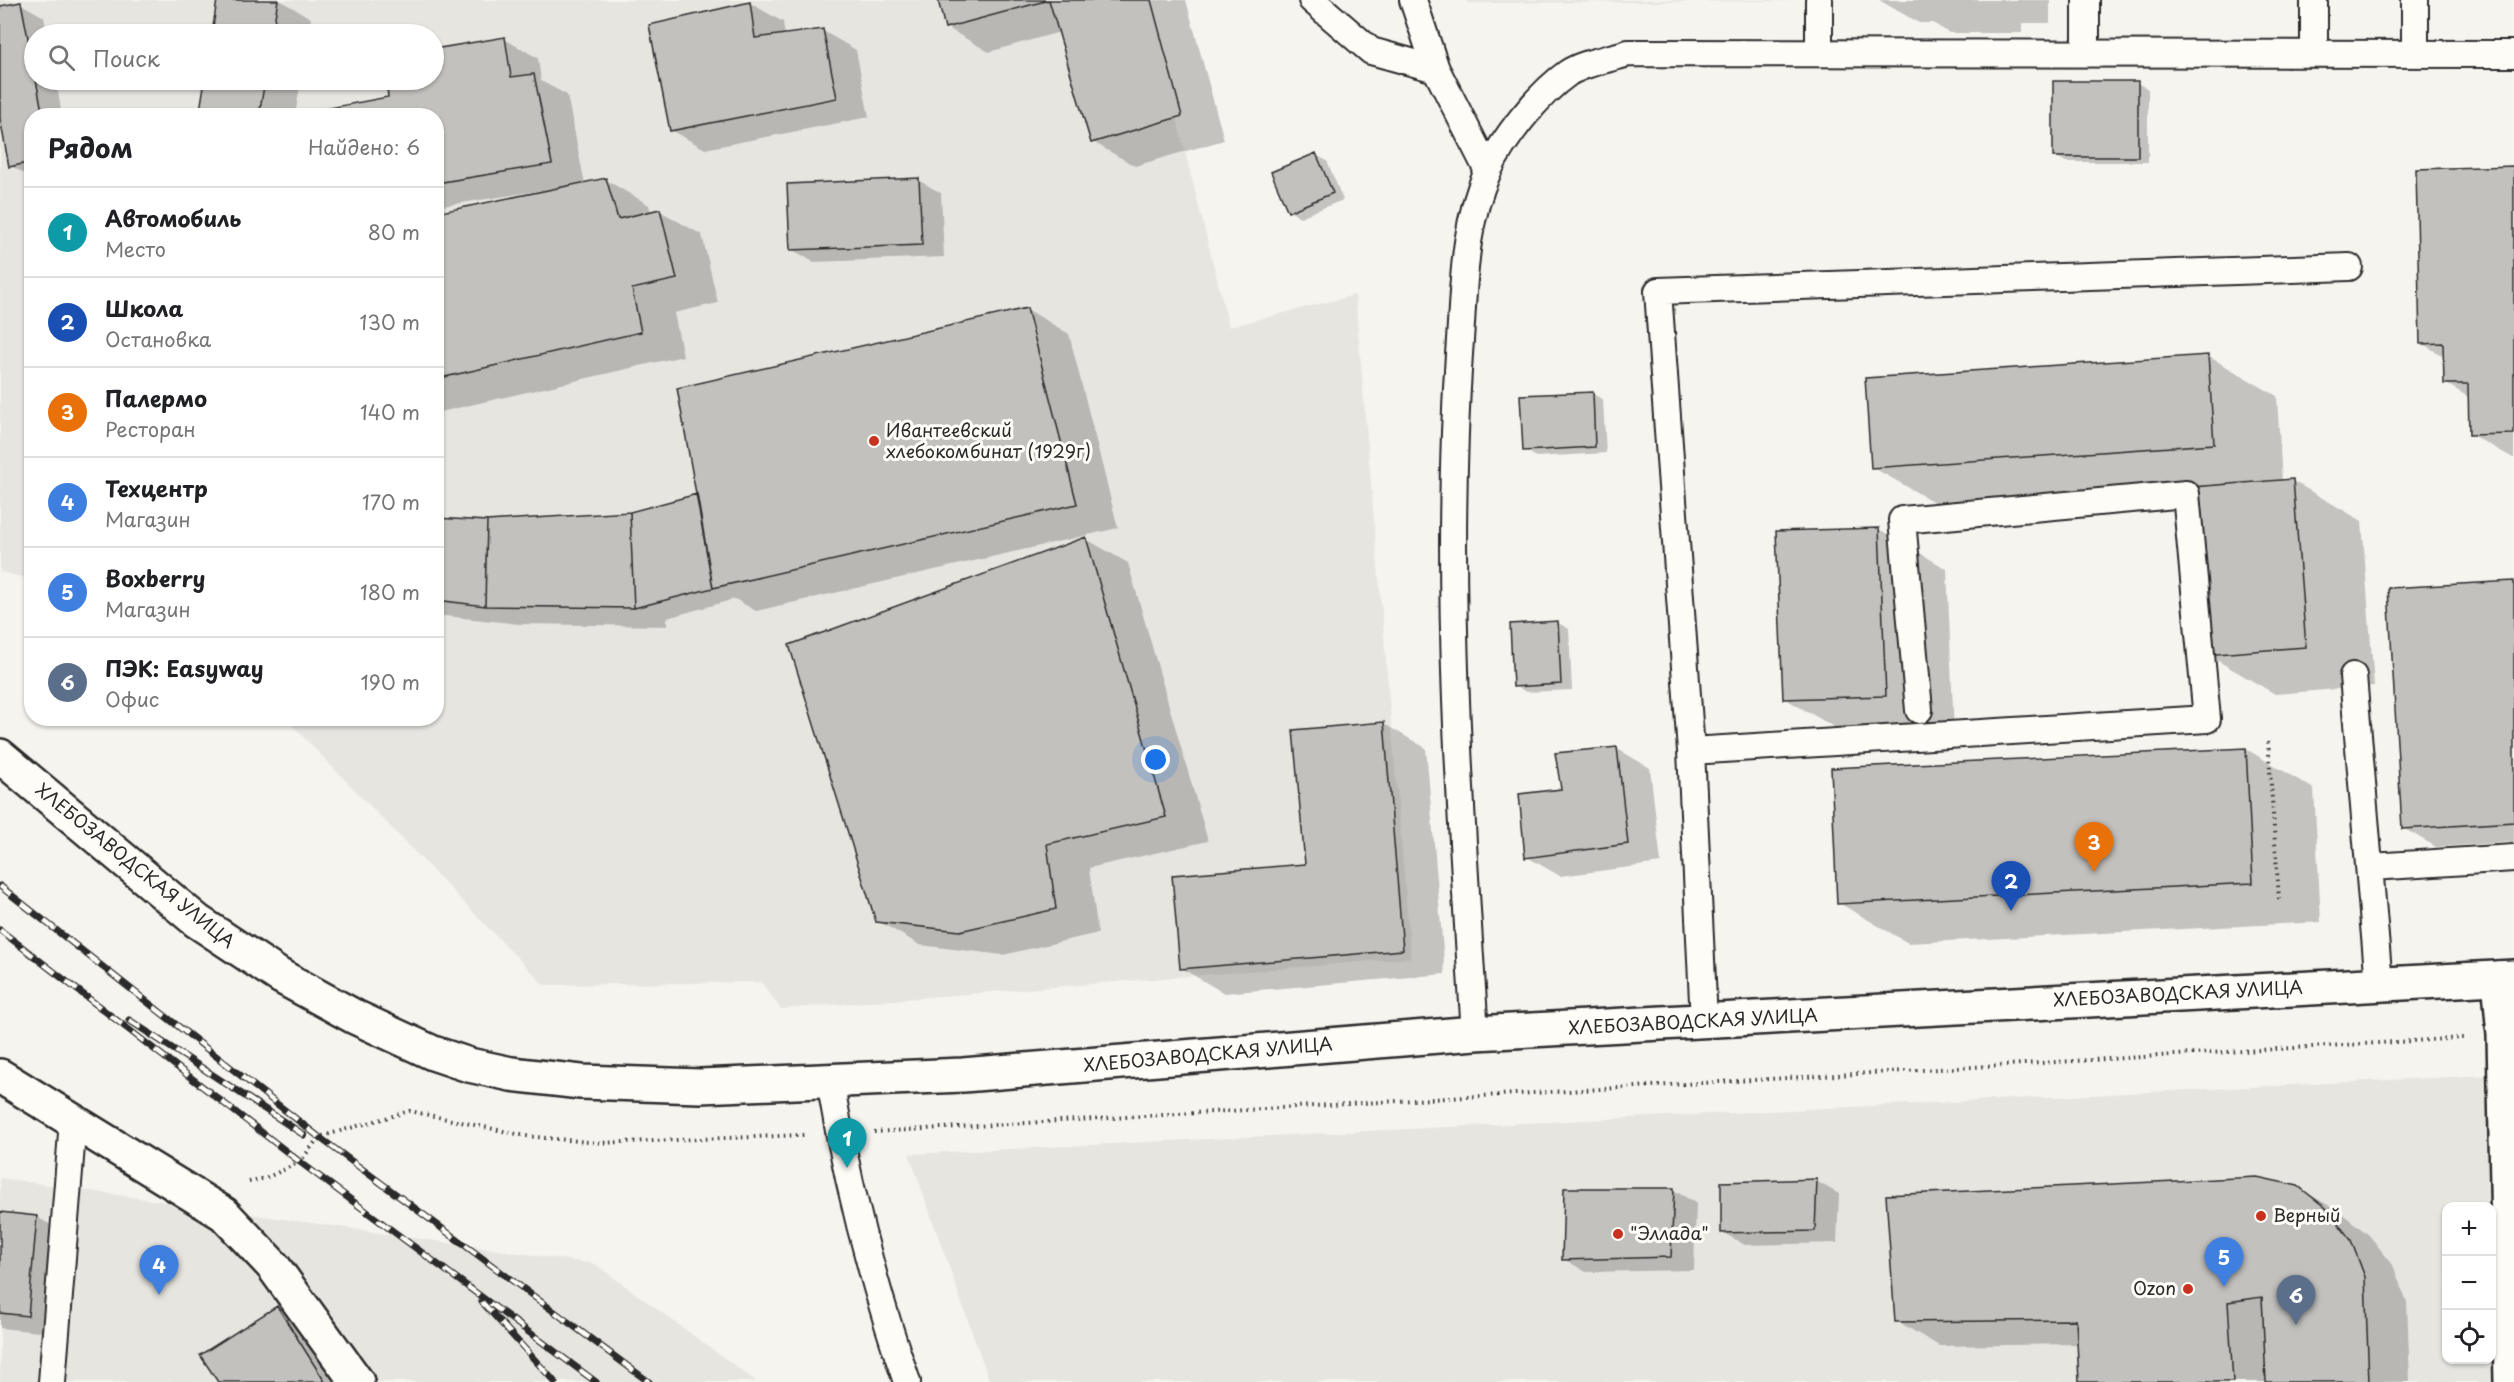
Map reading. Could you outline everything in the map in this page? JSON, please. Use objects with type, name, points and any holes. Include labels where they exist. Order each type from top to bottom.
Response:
[{"type":"main road","name":"ХЛЕБОЗАВОДСКАЯ УЛИЦА","points":[[0,756],[122,861],[237,949],[346,1013],[433,1053],[469,1065],[511,1074],[581,1082],[700,1086],[963,1075],[1475,1033],[2506,978]]},
{"type":"main road","points":[[2506,978],[2504,1035],[2511,1382]]},
{"type":"main road","points":[[0,1076],[224,1214],[251,1240],[273,1266],[357,1382]]},
{"type":"lane","points":[[1312,0],[1371,51],[1436,69]]},
{"type":"lane","points":[[1413,0],[1436,69],[1488,171]]},
{"type":"lane","points":[[1819,0],[1819,53]]},
{"type":"lane","points":[[2086,0],[2086,53]]},
{"type":"lane","points":[[2314,0],[2314,54]]},
{"type":"lane","points":[[2415,0],[2415,54]]},
{"type":"lane","points":[[1475,1033],[1456,673],[1454,510],[1457,385],[1468,231],[1488,171],[1519,120],[1569,72],[1628,53],[2514,54]]},
{"type":"lane","points":[[1704,1022],[1690,751],[1658,291],[2349,267]]},
{"type":"lane","points":[[1690,751],[2207,719],[2186,494],[1902,519],[1919,711]]},
{"type":"lane","points":[[2353,676],[2371,867],[2379,984]]},
{"type":"lane","points":[[2371,867],[2514,858]]},
{"type":"lane","points":[[830,1081],[838,1134],[881,1306],[908,1382]]},
{"type":"lane","points":[[52,1382],[73,1121]]},
{"type":"path","points":[[2268,742],[2279,899]]},
{"type":"path","points":[[196,1195],[266,1178],[300,1161],[319,1137],[410,1111],[526,1136],[599,1143],[838,1134],[2504,1035]]},
{"type":"shaded area","points":[[0,0],[1147,0],[1229,327],[1355,295],[1411,958],[781,1009],[761,982],[544,985],[293,726],[444,726],[444,108],[261,108],[264,90],[444,90],[444,24],[24,24],[24,90],[263,90],[260,108],[24,108],[24,577],[0,572]]},
{"type":"shaded area","points":[[1467,0],[1791,0],[1791,1],[1468,3]]},
{"type":"shaded area","points":[[2490,1075],[2496,1202],[2442,1202],[2442,1364],[2496,1364],[2496,1207],[2504,1382],[990,1382],[909,1154]]},
{"type":"shaded area","points":[[0,1178],[595,1264],[757,1382],[0,1382]]},
{"type":"building","points":[[217,0],[278,0],[274,24],[213,24]]},
{"type":"building","points":[[938,0],[1049,0],[945,28]]},
{"type":"building","points":[[1049,0],[1151,0],[1182,116],[1091,143]]},
{"type":"building","points":[[21,2],[25,24],[24,90],[38,90],[41,108],[24,108],[24,164],[9,167],[0,118],[0,6]]},
{"type":"building","points":[[750,2],[755,38],[823,29],[837,98],[670,131],[649,25]]},
{"type":"building","points":[[505,37],[511,77],[534,74],[552,164],[444,182],[444,108],[329,108],[388,97],[387,90],[444,90],[444,47]]},
{"type":"building","points":[[2053,81],[2138,81],[2138,157],[2053,157]]},
{"type":"building","points":[[203,90],[263,90],[260,108],[200,108]]},
{"type":"building","points":[[1316,153],[1333,193],[1288,212],[1271,172]]},
{"type":"building","points":[[2514,166],[2514,434],[2469,435],[2468,384],[2444,384],[2443,343],[2420,344],[2416,169]]},
{"type":"building","points":[[606,178],[618,219],[660,209],[677,279],[632,289],[641,332],[444,377],[444,211]]},
{"type":"building","points":[[919,178],[922,245],[790,250],[787,184]]},
{"type":"building","name":"Ивантеевский хлебокомбинат (1929г)","points":[[1027,308],[1077,504],[713,588],[677,388]]},
{"type":"building","points":[[2208,355],[2214,444],[1871,468],[1865,378]]},
{"type":"building","points":[[1593,392],[1595,447],[1523,451],[1520,395]]},
{"type":"building","points":[[2293,479],[2306,647],[2204,655],[2192,487]]},
{"type":"building","points":[[697,494],[713,588],[634,608],[630,512]]},
{"type":"building","points":[[630,512],[634,608],[485,606],[487,521]]},
{"type":"building","points":[[444,518],[487,521],[485,606],[444,601]]},
{"type":"building","points":[[1879,528],[1886,696],[1783,699],[1776,531]]},
{"type":"building","points":[[1086,537],[1166,817],[1047,844],[1056,909],[960,931],[876,922],[789,645]]},
{"type":"building","points":[[2514,581],[2514,822],[2402,829],[2388,588]]},
{"type":"building","points":[[1558,621],[1561,684],[1513,687],[1510,624]]},
{"type":"building","points":[[1384,722],[1403,950],[1180,969],[1172,875],[1305,864],[1293,730]]},
{"type":"building","points":[[1617,747],[1628,844],[1525,858],[1519,794],[1561,789],[1555,753]]},
{"type":"building","points":[[2246,748],[2253,883],[1837,904],[1831,768]]},
{"type":"building","points":[[2257,1177],[2298,1186],[2326,1208],[2351,1240],[2365,1277],[2369,1382],[2266,1382],[2262,1297],[2228,1302],[2233,1382],[2079,1382],[2076,1320],[1895,1322],[1886,1195]]},
{"type":"building","points":[[1817,1179],[1815,1231],[1721,1233],[1721,1182]]},
{"type":"building","points":[[1564,1188],[1674,1188],[1671,1257],[1562,1260]]},
{"type":"building","points":[[0,1212],[37,1216],[28,1316],[0,1313]]},
{"type":"building","points":[[277,1306],[325,1382],[218,1382],[200,1355]]},
{"type":"railway","points":[[0,886],[319,1137],[649,1382]]},
{"type":"railway","points":[[0,930],[300,1162],[596,1382]]},
{"type":"railway","points":[[129,1020],[304,1135]]},
{"type":"railway","points":[[482,1302],[555,1382]]},
{"type":"place","name":"Ивантеевский хлебокомбинат (1929г)","points":[[874,441]]},
{"type":"place","name":"Палермо","points":[[2094,872]]},
{"type":"place","name":"Школа","points":[[2011,911]]},
{"type":"place","name":"Автомобиль","points":[[847,1168]]},
{"type":"place","name":"Верный","points":[[2261,1216]]},
{"type":"place","name":"\"Эллада\"","points":[[1618,1234]]},
{"type":"place","name":"Boxberry","points":[[2224,1287]]},
{"type":"place","name":"Ozon","points":[[2188,1289]]},
{"type":"place","name":"Техцентр","points":[[159,1295]]},
{"type":"place","name":"ПЭК: Easyway","points":[[2296,1325]]}]
